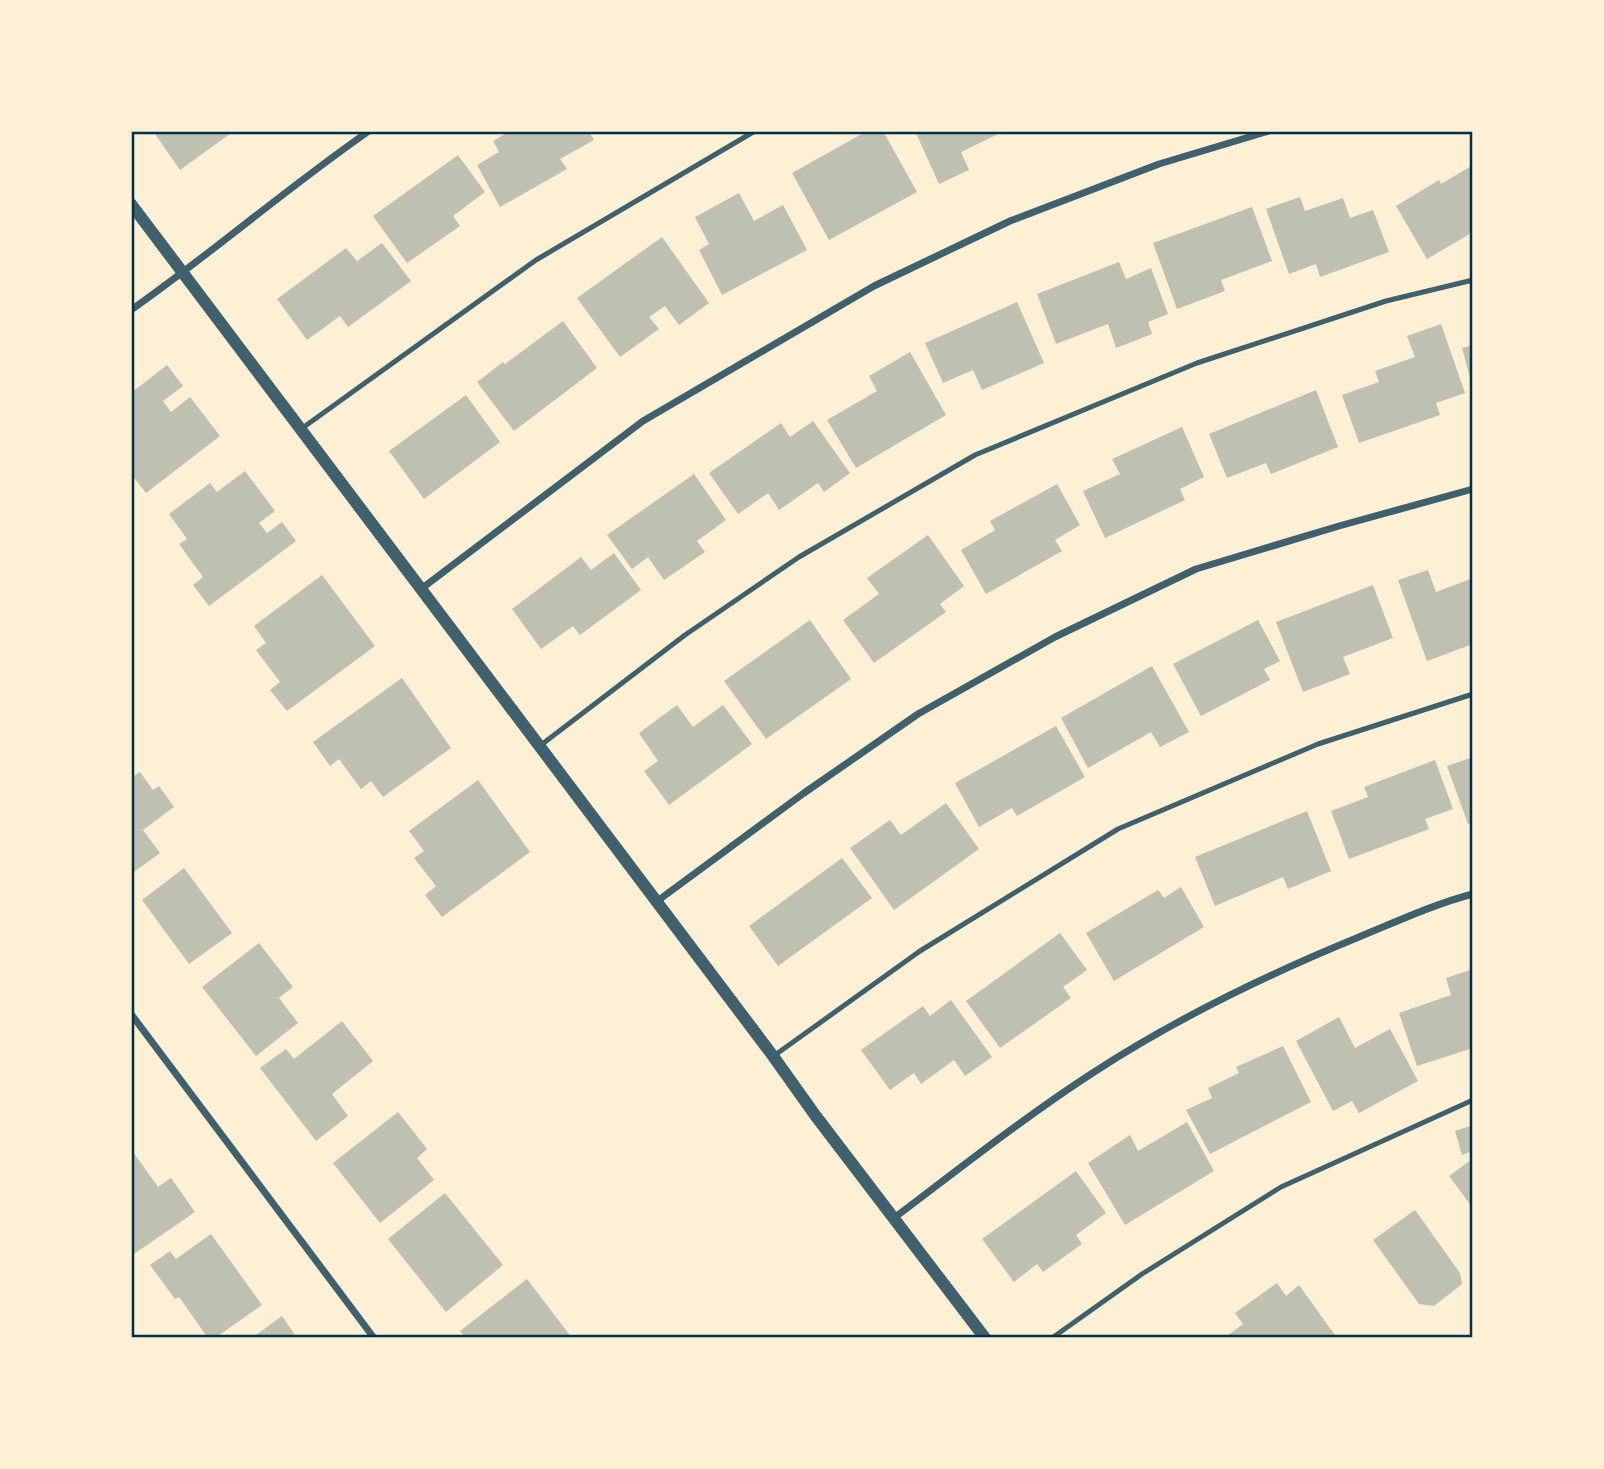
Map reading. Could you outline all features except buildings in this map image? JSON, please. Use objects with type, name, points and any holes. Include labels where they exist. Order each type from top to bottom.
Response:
[{"type":"street","points":[[131,310],[369,131]]},
{"type":"street","points":[[421,589],[643,421],[874,286],[1010,221],[1159,164],[1269,131]]},
{"type":"street","points":[[131,204],[985,1338]]},
{"type":"street","points":[[656,902],[804,793],[918,714],[1055,637],[1196,569],[1473,489]]},
{"type":"street","points":[[894,1218],[999,1138],[1091,1074],[1167,1028],[1301,960],[1473,894]]},
{"type":"street","points":[[131,1013],[374,1338]]},
{"type":"lane","points":[[302,429],[536,260],[755,131]]},
{"type":"lane","points":[[539,747],[685,635],[799,557],[975,456],[1196,363],[1386,301],[1473,280]]},
{"type":"lane","points":[[773,1056],[920,951],[1118,829],[1318,744],[1473,694]]},
{"type":"lane","points":[[1052,1338],[1142,1274],[1281,1186],[1473,1100]]}]
